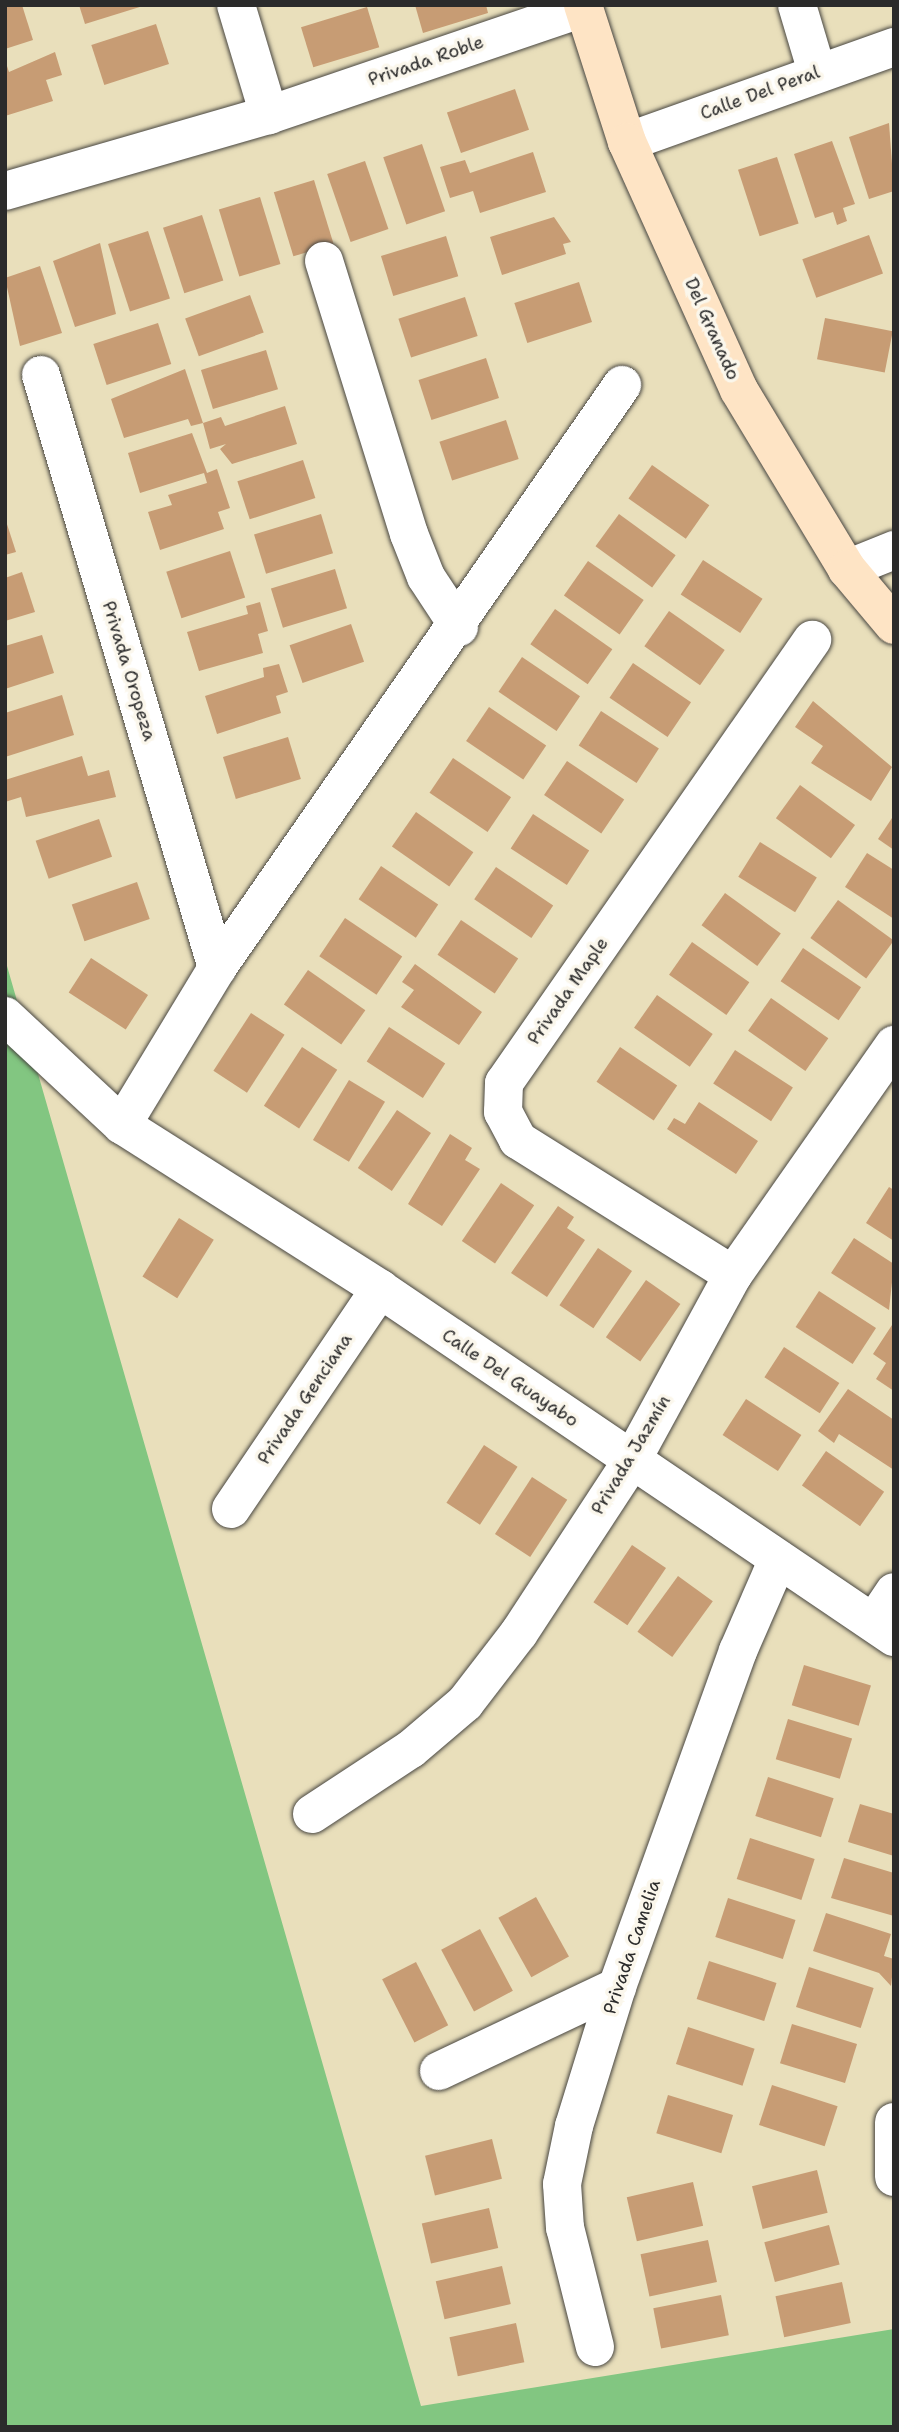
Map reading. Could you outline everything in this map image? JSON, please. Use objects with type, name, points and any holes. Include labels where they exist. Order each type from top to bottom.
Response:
[{"type":"main road","name":"Del Granado","points":[[584,7],[627,142],[739,390],[846,569],[894,625]]},
{"type":"street","points":[[236,5],[269,115]]},
{"type":"street","points":[[797,5],[817,72]]},
{"type":"street","name":"Privada Roble","points":[[5,191],[269,115],[584,7]]},
{"type":"street","name":"Calle Del Peral","points":[[627,142],[817,72],[894,47]]},
{"type":"street","points":[[324,261],[409,534],[426,577],[459,627]]},
{"type":"street","name":"Privada Oropeza","points":[[41,375],[218,968]]},
{"type":"street","points":[[122,1125],[218,968],[459,627],[622,385]]},
{"type":"street","points":[[846,569],[894,550]]},
{"type":"street","name":"Privada Maple","points":[[733,1275],[518,1140],[502,1112],[504,1083],[811,640]]},
{"type":"street","name":"Calle Del Guayabo","points":[[5,1016],[122,1125],[380,1289],[778,1559],[887,1617]]},
{"type":"street","name":"Privada Jazmín","points":[[312,1814],[411,1749],[465,1703],[519,1633],[632,1460],[733,1275],[894,1045]]},
{"type":"street","name":"Privada Genciana","points":[[231,1509],[380,1289]]},
{"type":"street","name":"Privada Camelia","points":[[594,2347],[565,2228],[562,2184],[617,1987],[738,1651],[778,1559]]},
{"type":"street","points":[[439,2071],[617,1987]]},
{"type":"street","points":[[894,2122],[894,2177]]},
{"type":"green space","points":[[5,959],[421,2406],[894,2329],[894,2427],[5,2427]]},
{"type":"building","points":[[22,5],[33,40],[5,49],[5,6]]},
{"type":"building","points":[[79,5],[142,5],[143,6],[85,24]]},
{"type":"building","points":[[415,5],[486,5],[488,13],[423,33]]},
{"type":"building","points":[[367,7],[379,47],[313,67],[301,27]]},
{"type":"building","points":[[156,24],[169,64],[104,85],[91,45]]},
{"type":"building","points":[[55,52],[62,75],[46,80],[53,101],[5,116],[5,60],[9,72]]},
{"type":"building","points":[[515,89],[529,130],[461,153],[447,112]]},
{"type":"building","points":[[889,123],[894,191],[869,199],[849,137]]},
{"type":"building","points":[[832,141],[855,204],[843,208],[847,221],[837,225],[833,212],[815,218],[794,154]]},
{"type":"building","points":[[422,144],[445,211],[406,224],[383,157]]},
{"type":"building","points":[[533,152],[546,192],[480,213],[473,191],[450,198],[440,167],[465,160],[470,173]]},
{"type":"building","points":[[777,157],[799,224],[760,236],[738,170]]},
{"type":"building","points":[[365,161],[388,229],[351,242],[327,174]]},
{"type":"building","points":[[314,180],[334,244],[293,256],[274,192]]},
{"type":"building","points":[[260,197],[280,264],[239,277],[219,210]]},
{"type":"building","points":[[202,215],[223,281],[184,293],[163,228]]},
{"type":"building","points":[[554,217],[571,242],[563,244],[566,254],[502,275],[490,237]]},
{"type":"building","points":[[148,231],[170,299],[130,312],[108,244]]},
{"type":"building","points":[[869,235],[883,274],[816,298],[802,259]]},
{"type":"building","points":[[446,236],[458,276],[393,296],[381,256]]},
{"type":"building","points":[[100,243],[116,314],[75,327],[53,261]]},
{"type":"building","points":[[40,266],[62,333],[20,346],[5,278]]},
{"type":"building","points":[[579,282],[592,322],[527,343],[514,303]]},
{"type":"building","points":[[250,295],[264,333],[199,356],[185,319]]},
{"type":"building","points":[[465,297],[478,336],[411,358],[398,319]]},
{"type":"building","points":[[825,318],[893,331],[885,372],[817,359]]},
{"type":"building","points":[[158,323],[171,364],[107,385],[93,344]]},
{"type":"building","points":[[266,350],[278,389],[213,409],[201,370]]},
{"type":"building","points":[[486,358],[499,398],[431,420],[418,380]]},
{"type":"building","points":[[185,369],[203,423],[191,426],[188,419],[124,438],[111,399]]},
{"type":"building","points":[[285,406],[297,444],[232,464],[220,449],[226,444],[210,449],[203,423],[221,417],[225,426]]},
{"type":"building","points":[[506,420],[519,459],[452,481],[439,442]]},
{"type":"building","points":[[192,433],[207,473],[217,469],[230,508],[218,512],[224,529],[160,550],[148,512],[172,505],[168,495],[207,483],[204,473],[140,493],[128,453]]},
{"type":"building","points":[[303,460],[315,498],[250,519],[237,481]]},
{"type":"building","points":[[652,465],[709,505],[686,539],[628,499]]},
{"type":"building","points":[[321,514],[333,553],[266,574],[254,534]]},
{"type":"building","points":[[619,514],[676,555],[652,588],[595,546]]},
{"type":"building","points":[[5,518],[16,552],[5,555]]},
{"type":"building","points":[[230,551],[245,598],[181,618],[166,572]]},
{"type":"building","points":[[703,560],[763,599],[740,633],[681,594]]},
{"type":"building","points":[[588,561],[644,600],[620,634],[564,595]]},
{"type":"building","points":[[335,569],[347,608],[283,628],[271,589]]},
{"type":"building","points":[[22,572],[35,612],[5,621],[5,578]]},
{"type":"building","points":[[260,602],[268,631],[258,634],[263,653],[199,671],[187,632],[248,614],[246,606]]},
{"type":"building","points":[[555,609],[612,649],[588,684],[530,644]]},
{"type":"building","points":[[669,611],[725,650],[700,685],[644,646]]},
{"type":"building","points":[[351,624],[364,662],[303,683],[290,645]]},
{"type":"building","points":[[42,635],[54,673],[5,689],[5,646]]},
{"type":"building","points":[[522,657],[580,696],[557,731],[499,692]]},
{"type":"building","points":[[633,663],[691,702],[668,737],[610,698]]},
{"type":"building","points":[[279,664],[288,692],[276,696],[281,713],[217,734],[205,696],[264,677],[263,668]]},
{"type":"building","points":[[62,695],[74,735],[5,757],[5,713]]},
{"type":"building","points":[[813,701],[892,767],[871,801],[811,763],[823,746],[795,727]]},
{"type":"building","points":[[489,707],[546,746],[523,780],[466,741]]},
{"type":"building","points":[[601,711],[659,749],[637,783],[579,745]]},
{"type":"building","points":[[288,737],[301,779],[236,799],[223,757]]},
{"type":"building","points":[[82,756],[88,776],[109,770],[116,797],[26,817],[21,797],[5,802],[5,780]]},
{"type":"building","points":[[453,758],[511,797],[488,832],[430,793]]},
{"type":"building","points":[[567,761],[624,800],[601,834],[544,795]]},
{"type":"building","points":[[800,785],[855,825],[831,858],[776,818]]},
{"type":"building","points":[[416,812],[473,852],[449,887],[392,846]]},
{"type":"building","points":[[533,814],[589,850],[567,885],[511,848]]},
{"type":"building","points":[[894,815],[894,850],[878,839]]},
{"type":"building","points":[[99,819],[112,857],[49,879],[36,841]]},
{"type":"building","points":[[760,842],[817,878],[795,912],[738,877]]},
{"type":"building","points":[[867,853],[894,870],[894,919],[845,887]]},
{"type":"building","points":[[381,866],[438,905],[416,938],[359,899]]},
{"type":"building","points":[[496,867],[553,906],[531,938],[474,899]]},
{"type":"building","points":[[137,882],[150,919],[84,941],[72,904]]},
{"type":"building","points":[[725,893],[781,934],[757,966],[701,925]]},
{"type":"building","points":[[838,900],[894,941],[866,979],[810,938]]},
{"type":"building","points":[[345,918],[402,957],[376,995],[319,956]]},
{"type":"building","points":[[461,920],[518,959],[495,993],[438,955]]},
{"type":"building","points":[[692,942],[749,982],[726,1015],[669,975]]},
{"type":"building","points":[[803,948],[861,987],[839,1020],[781,981]]},
{"type":"building","points":[[91,958],[148,995],[126,1029],[69,992]]},
{"type":"building","points":[[415,964],[482,1012],[459,1045],[401,1007],[414,990],[402,982]]},
{"type":"building","points":[[308,970],[365,1010],[341,1045],[284,1004]]},
{"type":"building","points":[[657,995],[713,1034],[690,1067],[634,1028]]},
{"type":"building","points":[[771,998],[828,1038],[805,1071],[748,1031]]},
{"type":"building","points":[[251,1013],[285,1035],[247,1093],[213,1071]]},
{"type":"building","points":[[389,1027],[445,1063],[423,1098],[367,1061]]},
{"type":"building","points":[[302,1047],[337,1070],[299,1129],[264,1106]]},
{"type":"building","points":[[620,1047],[677,1086],[654,1120],[597,1082]]},
{"type":"building","points":[[735,1050],[793,1088],[771,1121],[713,1084]]},
{"type":"building","points":[[349,1080],[385,1102],[349,1162],[313,1140]]},
{"type":"building","points":[[699,1102],[758,1141],[736,1174],[667,1129],[674,1118],[685,1124]]},
{"type":"building","points":[[397,1110],[431,1133],[392,1191],[358,1168]]},
{"type":"building","points":[[450,1134],[472,1148],[465,1160],[480,1169],[442,1226],[408,1204]]},
{"type":"building","points":[[501,1183],[534,1205],[495,1263],[462,1241]]},
{"type":"building","points":[[889,1187],[894,1190],[894,1241],[866,1223]]},
{"type":"building","points":[[558,1206],[574,1217],[567,1228],[585,1240],[547,1297],[511,1273]]},
{"type":"building","points":[[179,1218],[214,1240],[177,1298],[142,1277]]},
{"type":"building","points":[[854,1238],[894,1264],[889,1310],[831,1273]]},
{"type":"building","points":[[598,1248],[632,1271],[593,1328],[559,1305]]},
{"type":"building","points":[[646,1280],[680,1304],[640,1361],[606,1337]]},
{"type":"building","points":[[819,1291],[876,1328],[853,1364],[796,1327]]},
{"type":"building","points":[[892,1325],[894,1391],[876,1379],[886,1363],[873,1354]]},
{"type":"building","points":[[784,1347],[839,1383],[820,1413],[764,1377]]},
{"type":"building","points":[[848,1389],[894,1420],[894,1470],[839,1434],[834,1443],[818,1431]]},
{"type":"building","points":[[746,1399],[801,1435],[778,1471],[723,1435]]},
{"type":"building","points":[[484,1445],[518,1467],[480,1525],[446,1503]]},
{"type":"building","points":[[826,1451],[884,1492],[860,1526],[802,1485]]},
{"type":"building","points":[[532,1477],[567,1500],[530,1557],[495,1534]]},
{"type":"building","points":[[632,1545],[666,1568],[627,1625],[593,1602]]},
{"type":"building","points":[[678,1576],[713,1601],[672,1657],[637,1632]]},
{"type":"building","points":[[804,1665],[871,1685],[859,1726],[792,1705]]},
{"type":"building","points":[[788,1719],[852,1739],[840,1779],[776,1759]]},
{"type":"building","points":[[768,1777],[834,1798],[821,1837],[755,1816]]},
{"type":"building","points":[[860,1804],[894,1814],[894,1856],[848,1842]]},
{"type":"building","points":[[750,1838],[815,1859],[801,1900],[737,1879]]},
{"type":"building","points":[[844,1858],[894,1873],[894,1916],[831,1898]]},
{"type":"building","points":[[536,1897],[569,1956],[531,1977],[498,1918]]},
{"type":"building","points":[[728,1898],[796,1920],[783,1959],[715,1937]]},
{"type":"building","points":[[826,1913],[891,1934],[884,1956],[894,1959],[891,1986],[879,1973],[813,1951]]},
{"type":"building","points":[[480,1929],[513,1991],[474,2011],[441,1950]]},
{"type":"building","points":[[709,1961],[777,1983],[764,2021],[697,1999]]},
{"type":"building","points":[[416,1962],[448,2025],[414,2043],[382,1979]]},
{"type":"building","points":[[809,1967],[874,1988],[861,2028],[796,2007]]},
{"type":"building","points":[[792,2024],[857,2044],[845,2083],[780,2063]]},
{"type":"building","points":[[688,2027],[755,2049],[743,2086],[676,2064]]},
{"type":"building","points":[[772,2085],[838,2106],[825,2146],[759,2125]]},
{"type":"building","points":[[668,2095],[733,2115],[721,2153],[656,2133]]},
{"type":"building","points":[[492,2139],[502,2179],[435,2195],[425,2156]]},
{"type":"building","points":[[817,2170],[828,2213],[763,2229],[752,2186]]},
{"type":"building","points":[[693,2182],[703,2226],[637,2241],[627,2197]]},
{"type":"building","points":[[489,2208],[498,2248],[431,2263],[422,2224]]},
{"type":"building","points":[[829,2225],[840,2265],[775,2282],[764,2242]]},
{"type":"building","points":[[708,2240],[717,2282],[649,2296],[641,2254]]},
{"type":"building","points":[[502,2266],[511,2304],[445,2319],[436,2281]]},
{"type":"building","points":[[842,2282],[851,2323],[784,2337],[775,2296]]},
{"type":"building","points":[[721,2295],[729,2335],[661,2348],[653,2308]]},
{"type":"building","points":[[516,2323],[524,2362],[458,2376],[449,2337]]}]
